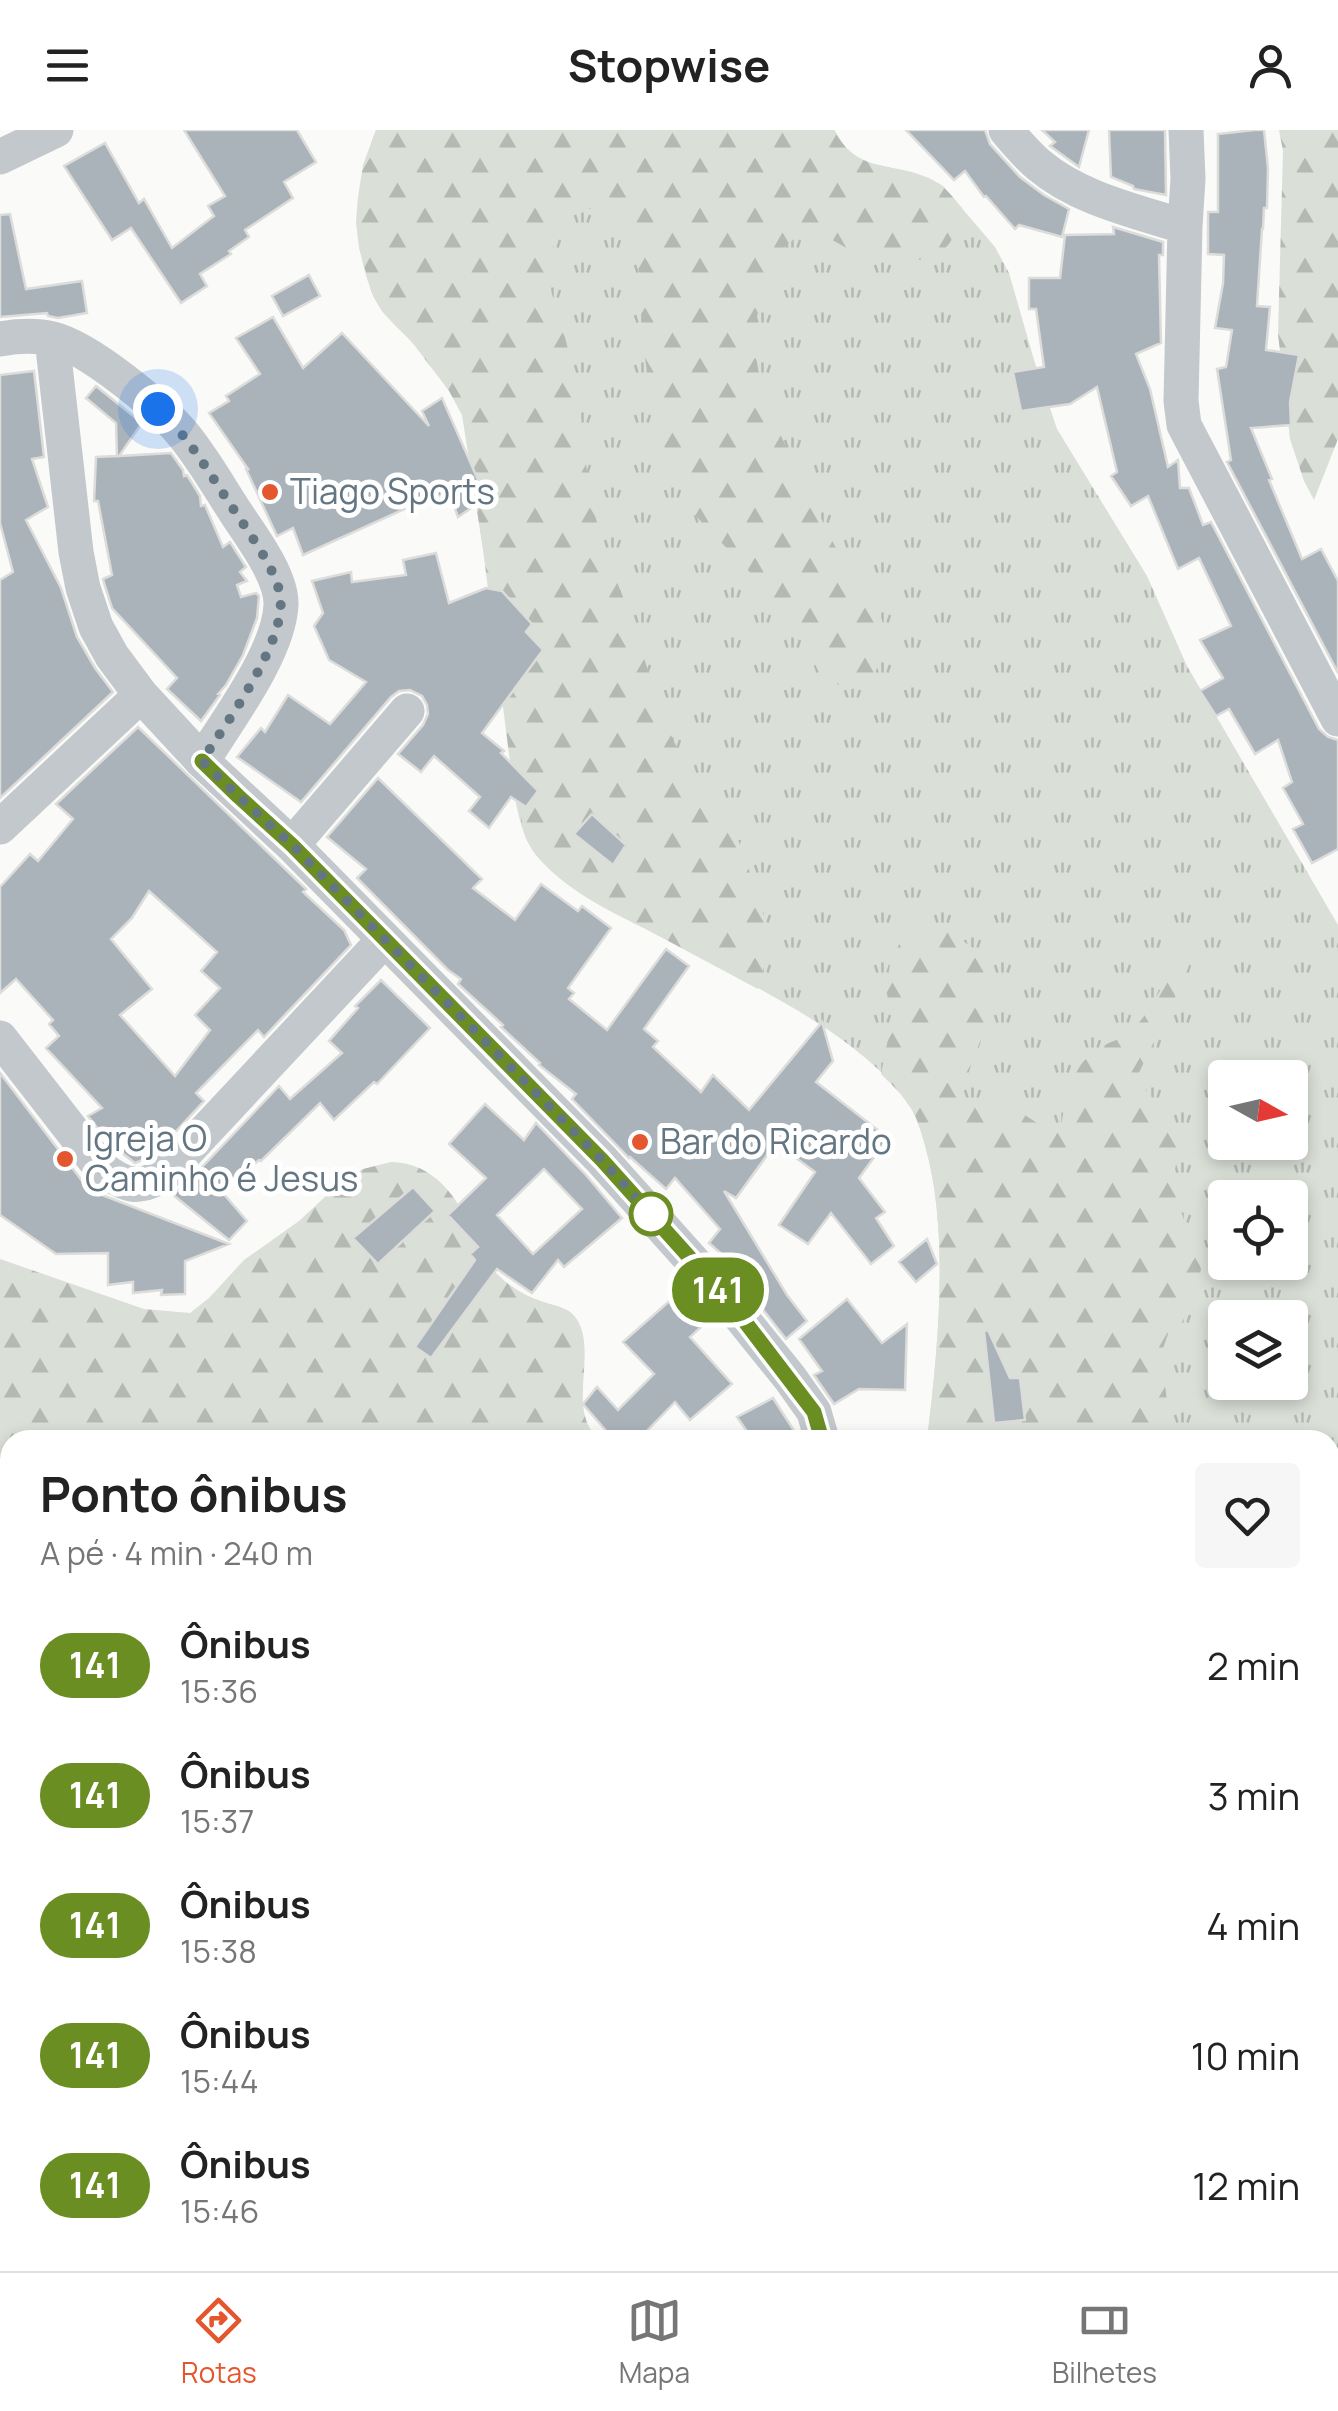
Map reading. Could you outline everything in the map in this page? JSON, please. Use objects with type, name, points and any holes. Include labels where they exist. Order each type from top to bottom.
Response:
[{"type":"street","points":[[0,158],[56,130]]},
{"type":"street","points":[[1006,130],[1040,166],[1062,180],[1103,201],[1184,226]]},
{"type":"street","points":[[1186,130],[1181,401],[1184,426],[1338,719]]},
{"type":"street","points":[[0,339],[52,339],[76,348],[172,422],[186,437],[258,547],[277,584],[281,602],[278,626],[260,666],[202,761]]},
{"type":"street","points":[[52,339],[76,552],[96,627],[112,656],[141,695],[202,761],[292,845],[602,1160],[723,1296],[814,1412],[819,1430]]},
{"type":"street","points":[[0,827],[141,695]]},
{"type":"street","points":[[292,845],[407,711]]},
{"type":"street","points":[[0,1038],[101,1168],[128,1185],[141,1184],[167,1172],[384,940]]},
{"type":"green space","points":[[376,130],[834,130],[850,154],[869,163],[929,178],[943,186],[995,247],[1009,273],[1057,429],[1147,576],[1187,666],[1338,925],[1338,1430],[928,1430],[938,1330],[940,1253],[933,1179],[917,1120],[890,1081],[837,1036],[773,996],[585,897],[551,871],[528,843],[514,794],[463,416],[432,366],[382,311],[371,290],[360,250],[361,181]]},
{"type":"green space","points":[[376,130],[834,130],[854,154],[932,180],[962,208],[949,244],[934,255],[901,263],[864,257],[816,234],[802,235],[779,255],[759,306],[756,354],[770,410],[832,540],[872,598],[883,624],[877,669],[868,681],[848,691],[819,672],[792,621],[692,512],[674,475],[653,413],[643,344],[639,271],[625,233],[599,210],[576,207],[555,236],[549,284],[579,398],[588,482],[602,546],[626,604],[666,725],[686,766],[732,823],[758,895],[771,941],[758,989],[586,897],[536,855],[526,838],[512,778],[462,415],[449,391],[373,296],[359,248],[358,197],[363,165]]},
{"type":"green space","points":[[1279,130],[1338,130],[1338,439],[1314,500],[1290,439],[1278,334],[1283,151]]},
{"type":"green space","points":[[1205,921],[1184,979],[1136,1079],[1182,1132],[1172,1186],[1201,1268],[1198,1292],[1182,1322],[1168,1334],[1161,1354],[1171,1430],[928,1430],[938,1331],[940,1253],[933,1180],[912,1109],[881,1074],[892,1019],[886,989],[890,964],[902,938],[924,925],[949,930],[975,950],[988,970],[987,1026],[957,1114],[986,1098],[1002,1100],[1043,1127],[1060,1132],[1075,1073],[1091,1054],[1129,1033],[1141,1021]]},
{"type":"green space","points":[[391,1162],[420,1168],[432,1175],[459,1206],[490,1267],[523,1293],[576,1317],[585,1353],[585,1415],[592,1430],[0,1430],[0,1259],[144,1309],[190,1313],[244,1260],[363,1169]]},
{"type":"building","points":[[184,130],[297,130],[316,162],[284,182],[293,198],[245,230],[249,237],[200,274],[207,286],[181,303],[131,228],[112,240],[64,166],[105,143],[139,203],[144,199],[172,248],[214,216],[208,206],[225,196]]},
{"type":"building","points":[[906,130],[985,130],[990,144],[1020,177],[1069,209],[1062,237],[1019,225],[1015,229],[965,171],[954,180]]},
{"type":"building","points":[[1042,130],[1089,130],[1079,167],[1050,146],[1055,142]]},
{"type":"building","points":[[1109,130],[1165,130],[1166,195],[1134,189],[1111,177]]},
{"type":"building","points":[[1264,130],[1268,168],[1257,306],[1270,307],[1266,350],[1299,355],[1290,402],[1291,425],[1251,428],[1302,559],[1321,549],[1338,581],[1338,673],[1227,462],[1231,460],[1217,369],[1226,367],[1232,330],[1215,328],[1224,255],[1208,254],[1208,212],[1218,212],[1218,134]]},
{"type":"building","points":[[10,214],[26,289],[82,281],[87,313],[58,318],[47,313],[0,317],[0,215]]},
{"type":"building","points":[[1113,227],[1163,242],[1163,255],[1159,255],[1161,343],[1136,354],[1150,389],[1168,467],[1178,460],[1180,488],[1189,488],[1203,525],[1211,522],[1319,729],[1338,740],[1338,849],[1312,863],[1293,829],[1303,824],[1283,788],[1292,782],[1278,740],[1255,754],[1229,709],[1216,716],[1200,691],[1223,678],[1200,640],[1231,626],[1199,558],[1178,569],[1148,496],[1131,506],[1111,476],[1117,472],[1097,387],[1070,404],[1021,411],[1013,372],[1044,367],[1036,309],[1029,309],[1029,278],[1060,278],[1065,235],[1114,234]]},
{"type":"building","points":[[309,275],[320,296],[283,316],[272,296]]},
{"type":"building","points":[[273,317],[303,368],[342,333],[429,426],[422,411],[442,398],[486,498],[458,517],[449,492],[432,500],[431,497],[303,555],[293,528],[277,536],[248,469],[209,413],[229,401],[226,396],[260,374],[236,338]]},
{"type":"building","points":[[34,371],[44,457],[32,459],[48,507],[26,520],[61,588],[77,637],[113,692],[0,798],[0,580],[13,572],[0,523],[0,375]]},
{"type":"building","points":[[96,386],[142,423],[119,456],[171,453],[200,496],[201,506],[205,505],[223,547],[230,542],[246,567],[240,572],[247,581],[237,585],[241,597],[256,593],[259,596],[257,618],[243,655],[201,721],[167,689],[177,678],[112,608],[104,583],[103,579],[112,575],[98,501],[94,501],[96,457],[117,456],[116,423],[86,398]]},
{"type":"building","points":[[436,553],[449,603],[486,588],[502,591],[532,624],[526,632],[543,650],[482,733],[504,751],[501,753],[538,791],[526,807],[511,797],[489,828],[469,811],[480,797],[434,756],[421,772],[398,754],[428,714],[422,696],[410,690],[391,697],[301,802],[237,757],[261,728],[265,732],[288,695],[330,724],[366,682],[329,660],[314,626],[323,613],[312,581],[351,572],[352,582],[406,575],[403,560]]},
{"type":"building","points":[[138,727],[306,889],[303,892],[344,930],[351,945],[264,1037],[258,1030],[196,1093],[204,1101],[153,1156],[135,1163],[108,1142],[88,1116],[102,1108],[46,1048],[59,1036],[49,1024],[53,1020],[16,979],[0,993],[0,887],[30,854],[38,861],[73,819],[56,804]],"holes":[[[149,891],[217,952],[201,971],[220,988],[195,1015],[210,1030],[175,1076],[120,1015],[152,989],[111,939],[132,918]]]},
{"type":"building","points":[[378,778],[482,879],[473,888],[515,920],[541,884],[578,911],[582,906],[611,928],[568,988],[574,993],[569,999],[607,1030],[666,949],[689,966],[644,1029],[658,1041],[653,1047],[701,1092],[713,1075],[749,1110],[822,1022],[833,1061],[816,1082],[888,1138],[859,1178],[885,1212],[876,1218],[894,1246],[871,1264],[831,1213],[808,1244],[779,1225],[815,1172],[776,1143],[736,1198],[724,1191],[807,1321],[786,1339],[764,1311],[742,1272],[709,1243],[720,1229],[675,1178],[666,1189],[629,1158],[572,1099],[576,1094],[539,1065],[458,984],[461,979],[357,878],[366,869],[327,837]]},
{"type":"building","points":[[592,814],[626,845],[613,865],[574,834]]},
{"type":"building","points":[[381,980],[430,1028],[377,1084],[374,1082],[334,1120],[320,1103],[261,1161],[222,1192],[247,1221],[229,1240],[172,1194],[279,1086],[290,1099],[342,1053],[329,1041]]},
{"type":"building","points":[[0,1073],[89,1190],[229,1244],[185,1261],[185,1294],[161,1295],[162,1290],[133,1293],[133,1282],[108,1285],[108,1253],[56,1254],[0,1215]]},
{"type":"building","points":[[485,1104],[524,1140],[536,1123],[622,1218],[564,1267],[558,1260],[532,1293],[497,1269],[431,1358],[415,1347],[475,1260],[470,1254],[478,1247],[448,1215],[486,1178],[449,1144]],"holes":[[[544,1169],[582,1209],[533,1254],[497,1215]]]},
{"type":"building","points":[[413,1187],[435,1211],[378,1264],[353,1238]]},
{"type":"building","points":[[927,1239],[937,1264],[916,1282],[899,1262]]},
{"type":"building","points":[[683,1289],[710,1319],[690,1337],[732,1384],[690,1420],[675,1402],[648,1430],[605,1430],[583,1404],[597,1387],[618,1410],[654,1374],[623,1342]]},
{"type":"building","points":[[847,1299],[882,1343],[907,1324],[905,1390],[859,1389],[834,1404],[814,1375],[822,1371],[799,1339]]},
{"type":"building","points":[[988,1330],[1010,1378],[1020,1378],[1025,1420],[994,1423],[984,1331]]},
{"type":"building","points":[[773,1398],[794,1430],[746,1430],[737,1417]]},
{"type":"bus line","name":"141","points":[[202,761],[292,845],[602,1160],[790,1378],[814,1412],[821,1430]]},
{"type":"place","name":"Tiago Sports","points":[[270,492]]},
{"type":"place","name":"Bar do Ricardo","points":[[640,1142]]},
{"type":"place","name":"Igreja O Caminho é Jesus","points":[[65,1159]]},
{"type":"route","points":[[158,409],[186,437],[204,464],[258,547],[280,594],[278,626],[260,666],[202,761],[292,845],[651,1214]]}]
